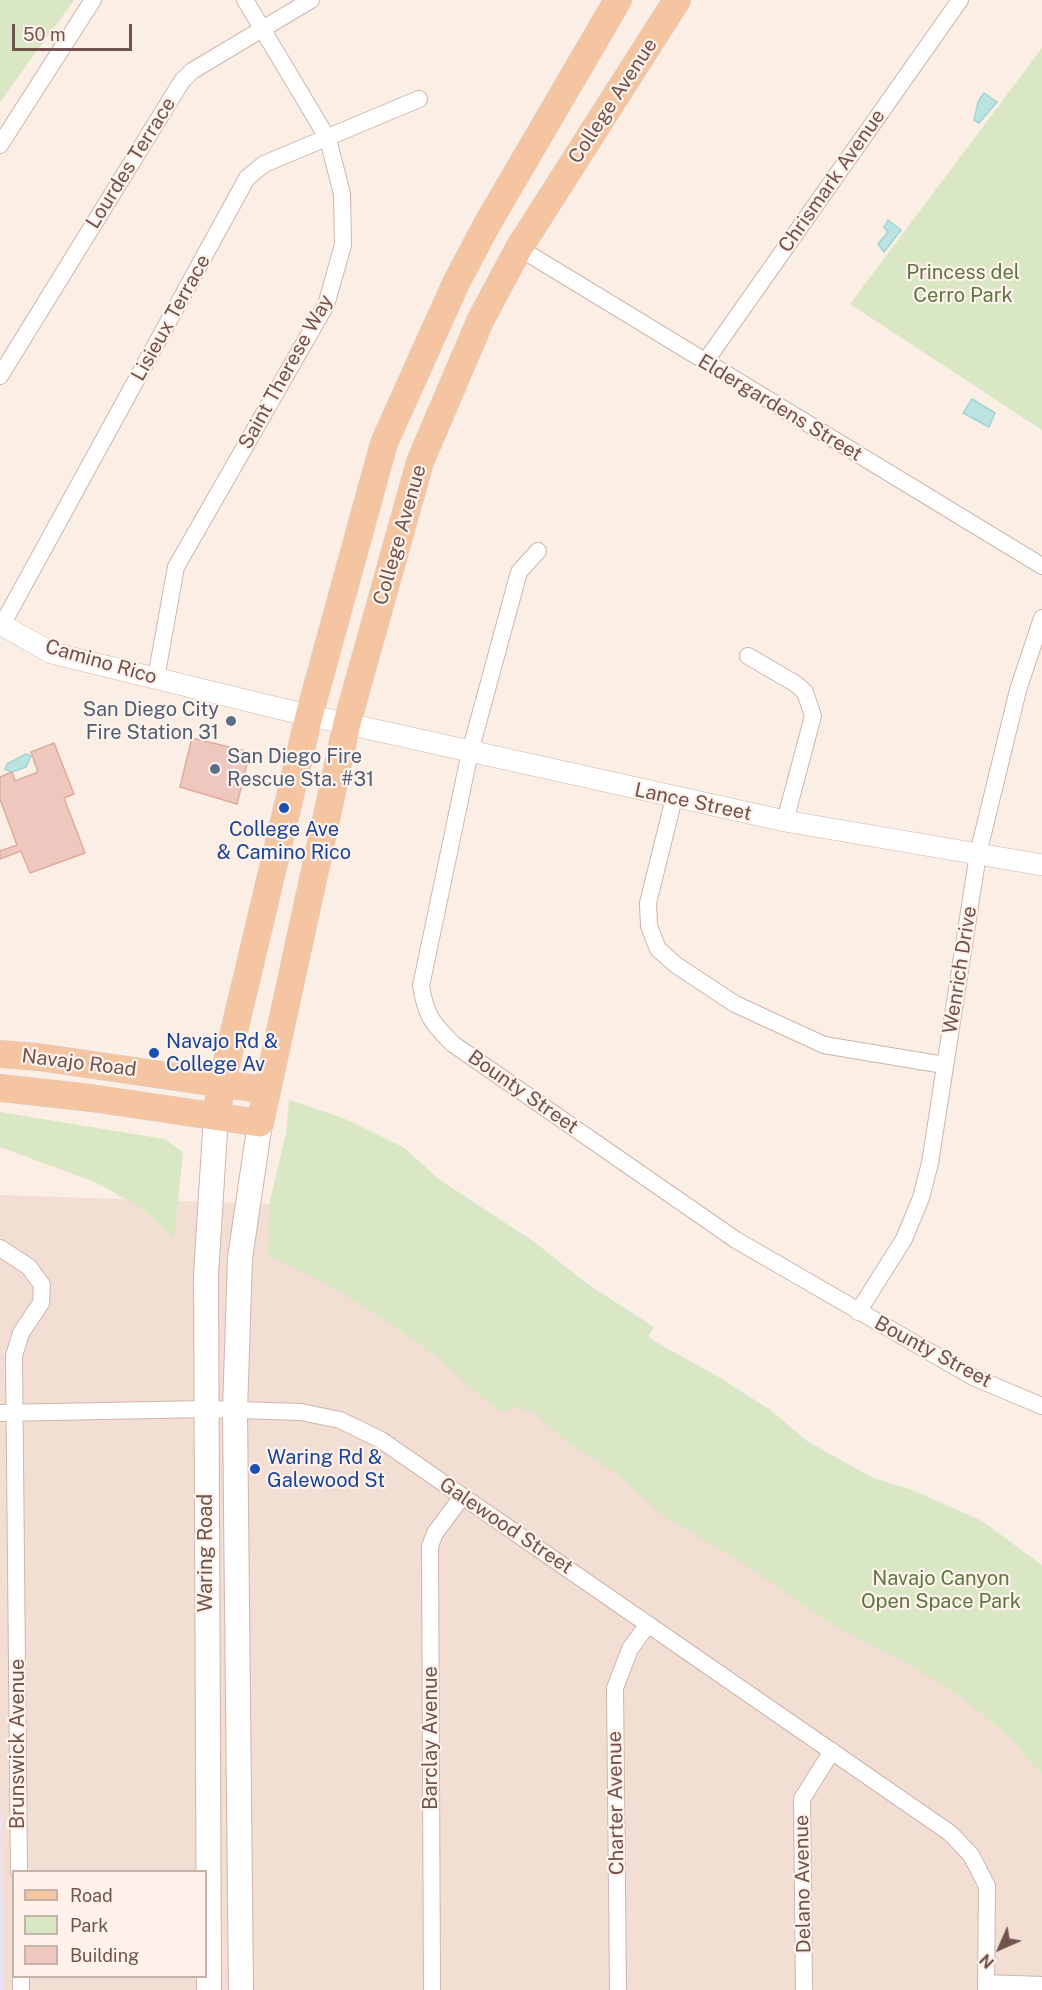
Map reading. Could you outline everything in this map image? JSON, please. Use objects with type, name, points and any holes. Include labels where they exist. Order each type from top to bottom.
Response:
[{"type":"main road","name":"College Avenue","points":[[216,1116],[222,1082],[309,716],[384,443],[456,283],[486,226],[618,0]]},
{"type":"main road","name":"College Avenue","points":[[260,1123],[347,723],[420,462],[481,319],[519,248],[677,0]]},
{"type":"main road","name":"Navajo Road","points":[[0,1054],[222,1082],[266,1090]]},
{"type":"main road","name":"Navajo Road","points":[[0,1088],[260,1123]]},
{"type":"main road","name":"Waring Road","points":[[209,1990],[206,1274],[216,1116]]},
{"type":"main road","name":"Waring Road","points":[[241,1990],[235,1410],[240,1258],[260,1123]]},
{"type":"street","points":[[0,145],[93,0]]},
{"type":"street","name":"Saint Therese Way","points":[[156,678],[176,567],[326,305],[343,245],[342,195],[328,139],[245,0]]},
{"type":"street","name":"Lourdes Terrace","points":[[0,376],[182,81],[192,71],[311,0]]},
{"type":"street","name":"Chrismark Avenue","points":[[705,363],[960,0]]},
{"type":"street","name":"Lisieux Terrace","points":[[1,624],[247,178],[264,164],[419,99]]},
{"type":"street","name":"Eldergardens Street","points":[[519,248],[1042,566]]},
{"type":"street","name":"Bounty Street","points":[[538,551],[519,572],[470,752],[421,986],[425,1011],[432,1024],[453,1044],[736,1240],[973,1377],[1042,1406]]},
{"type":"street","name":"Wenrich Drive","points":[[858,1312],[904,1239],[921,1198],[930,1163],[978,854],[1018,690],[1042,618]]},
{"type":"street","name":"Camino Rico","points":[[1,624],[52,652],[309,716],[347,723]]},
{"type":"street","points":[[748,656],[796,684],[805,692],[813,716],[785,821]]},
{"type":"street","name":"Lance Street","points":[[347,723],[785,821],[1042,865]]},
{"type":"street","points":[[674,798],[648,903],[649,926],[658,949],[676,965],[735,1004],[824,1045],[944,1065]]},
{"type":"street","name":"Brunswick Avenue","points":[[0,1248],[29,1267],[42,1285],[41,1304],[21,1333],[14,1356],[8,1413],[19,1870]]},
{"type":"street","name":"Galewood Street","points":[[8,1413],[206,1409],[301,1412],[339,1420],[381,1440],[950,1833],[972,1855],[987,1886],[986,1987]]},
{"type":"street","name":"Barclay Avenue","points":[[432,1990],[430,1546],[435,1533],[462,1497]]},
{"type":"street","name":"Charter Avenue","points":[[618,1990],[615,1688],[630,1649],[648,1624]]},
{"type":"street","name":"Delano Avenue","points":[[804,1990],[801,1798],[832,1751]]},
{"type":"street","points":[[986,1987],[1042,1984]]},
{"type":"shaded area","points":[[0,1195],[361,1207],[1042,1655],[1042,1990],[0,1990]]},
{"type":"shaded area","points":[[0,1784],[4,1953],[4,1990],[0,1990]]},
{"type":"green space","points":[[0,0],[74,0],[0,102]]},
{"type":"green space","name":"Princess del Cerro Park","points":[[1042,48],[1042,430],[850,304]]},
{"type":"green space","name":"Navajo Canyon Open Space Park","points":[[289,1100],[343,1118],[403,1147],[440,1180],[533,1241],[589,1285],[654,1327],[648,1336],[656,1342],[717,1376],[769,1409],[807,1441],[873,1478],[910,1489],[982,1521],[1042,1565],[1042,1774],[1006,1734],[961,1697],[903,1661],[869,1645],[822,1618],[741,1562],[665,1517],[614,1472],[571,1445],[533,1412],[515,1407],[505,1412],[493,1406],[430,1352],[392,1325],[331,1287],[268,1256],[270,1201],[286,1133]]},
{"type":"green space","points":[[0,1112],[164,1139],[183,1152],[174,1239],[143,1209],[97,1183],[0,1147]]},
{"type":"water","points":[[984,93],[997,102],[979,123],[974,120],[978,102]]},
{"type":"water","points":[[888,220],[901,230],[884,252],[878,244],[888,232],[884,227]]},
{"type":"water","points":[[972,399],[995,413],[989,427],[963,413]]},
{"type":"water","points":[[26,754],[31,756],[26,767],[12,772],[5,769],[7,764]]},
{"type":"building","name":"San Diego Fire Rescue Sta. #31","points":[[192,738],[250,752],[237,804],[180,787]]},
{"type":"building","points":[[54,743],[74,794],[64,798],[85,853],[30,873],[21,851],[0,859],[0,851],[17,845],[0,799],[0,777],[12,772],[15,781],[38,772],[31,752]]},
{"type":"place","name":"San Diego City Fire Station 31","points":[[231,721]]},
{"type":"place","name":"San Diego Fire Rescue Sta. #31","points":[[215,769]]},
{"type":"place","name":"College Ave & Camino Rico","points":[[284,808]]},
{"type":"place","name":"Navajo Rd & College Av","points":[[154,1053]]},
{"type":"place","name":"Waring Rd & Galewood St","points":[[255,1469]]}]
